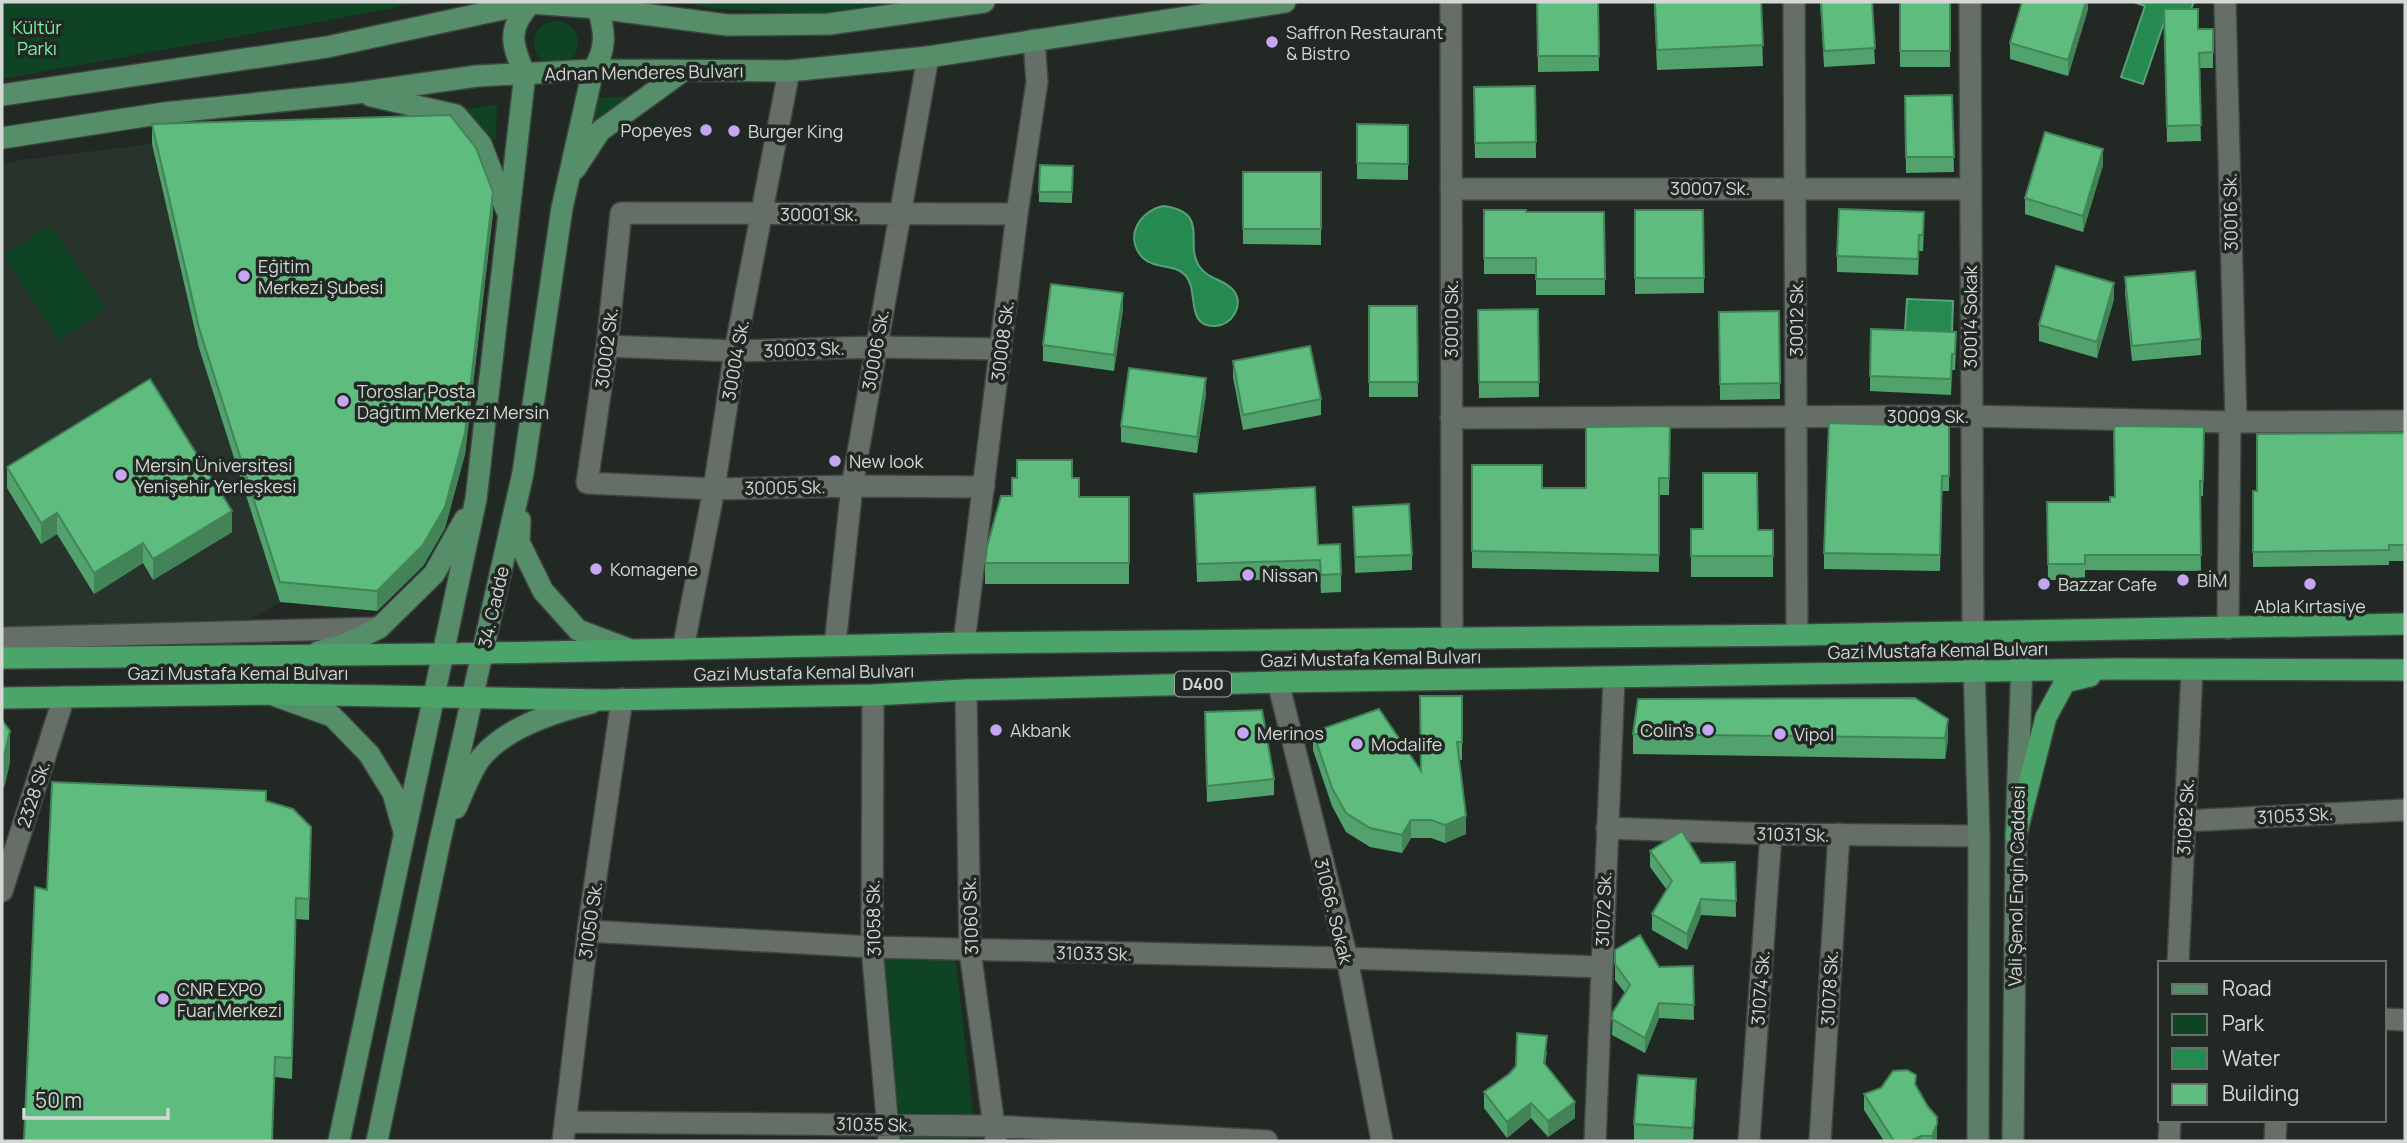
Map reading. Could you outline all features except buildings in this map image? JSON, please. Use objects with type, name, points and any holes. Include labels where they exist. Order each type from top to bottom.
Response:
[{"type":"highway","name":"Gazi Mustafa Kemal Bulvarı","points":[[2,658],[482,654],[835,645],[2023,632],[2405,624]]},
{"type":"highway","name":"Gazi Mustafa Kemal Bulvarı","points":[[2,698],[271,694],[613,700],[1278,682],[2115,669],[2405,670]]},
{"type":"highway","points":[[2016,835],[2046,717],[2053,701],[2065,682],[2115,669]]},
{"type":"main road","points":[[2,95],[327,47],[531,3],[598,8],[727,25],[829,24],[984,2]]},
{"type":"main road","name":"Adnan Menderes Bulvarı","points":[[2,138],[164,113],[357,93],[477,76],[593,70],[789,71],[928,57],[1285,2]]},
{"type":"main road","points":[[339,1141],[476,499],[524,74],[513,42],[518,20],[531,3]]},
{"type":"main road","points":[[593,70],[601,58],[605,43],[598,8]]},
{"type":"main road","name":"34. Cadde","points":[[377,1141],[439,845],[523,472],[562,208],[593,70]]},
{"type":"main road","points":[[562,208],[577,165],[600,131],[683,71]]},
{"type":"main road","points":[[357,93],[456,115],[481,144],[508,214]]},
{"type":"main road","points":[[523,472],[519,542],[543,591],[578,630],[633,650]]},
{"type":"main road","points":[[307,655],[344,645],[379,628],[434,574],[476,499]]},
{"type":"main road","name":"Vali Şenol Engin Caddesi","points":[[1973,632],[1979,836],[1978,1141]]},
{"type":"main road","name":"Vali Şenol Engin Caddesi","points":[[2012,1141],[2016,835],[2023,632]]},
{"type":"main road","points":[[271,694],[332,716],[369,754],[393,793],[405,834]]},
{"type":"main road","points":[[439,845],[481,758],[514,730],[564,709],[613,700]]},
{"type":"street","name":"30010 Sk.","points":[[1451,2],[1452,637]]},
{"type":"street","name":"30012 Sk.","points":[[1794,2],[1797,635]]},
{"type":"street","name":"30014 Sokak","points":[[1970,2],[1973,632]]},
{"type":"street","name":"30016 Sk.","points":[[2225,2],[2233,422],[2228,628]]},
{"type":"street","name":"30008 Sk.","points":[[964,643],[1017,214],[1037,82],[1034,40]]},
{"type":"street","name":"30006 Sk.","points":[[835,645],[852,486],[898,214],[928,57]]},
{"type":"street","name":"30004 Sk.","points":[[683,649],[714,489],[735,351],[789,71]]},
{"type":"street","name":"30007 Sk.","points":[[1451,190],[1796,187],[1970,189]]},
{"type":"street","name":"30001 Sk.","points":[[621,213],[1017,214]]},
{"type":"street","name":"30002 Sk.","points":[[587,483],[607,346],[621,213]]},
{"type":"street","name":"30003 Sk.","points":[[607,346],[735,351],[876,346],[1001,349]]},
{"type":"street","name":"30009 Sk.","points":[[1451,418],[1971,416],[2233,422],[2405,421]]},
{"type":"street","name":"30005 Sk.","points":[[587,483],[714,489],[984,487]]},
{"type":"street","points":[[2,638],[379,628]]},
{"type":"street","name":"31082 Sk.","points":[[2178,961],[2192,671]]},
{"type":"street","name":"31072 Sk.","points":[[1595,1141],[1614,678]]},
{"type":"street","name":"31066. Sokak","points":[[1278,682],[1347,958],[1382,1141]]},
{"type":"street","name":"31060 Sk.","points":[[966,690],[970,951],[995,1134]]},
{"type":"street","name":"31058 Sk.","points":[[873,695],[872,947],[888,1133]]},
{"type":"street","name":"2328 Sk.","points":[[2,891],[64,697]]},
{"type":"street","name":"31050 Sk.","points":[[564,1132],[613,700]]},
{"type":"street","name":"31053 Sk.","points":[[2185,821],[2405,810]]},
{"type":"street","name":"31031 Sk.","points":[[1606,828],[1771,834],[1979,836]]},
{"type":"street","name":"31074 Sk.","points":[[1749,1141],[1771,834]]},
{"type":"street","name":"31078 Sk.","points":[[1820,1141],[1839,834]]},
{"type":"street","name":"31033 Sk.","points":[[588,931],[970,951],[1347,958],[1601,967]]},
{"type":"street","points":[[2386,1019],[2405,1020]]},
{"type":"street","points":[[2169,1141],[2170,1122]]},
{"type":"street","points":[[2275,1141],[2276,1122]]},
{"type":"street","name":"31035 Sk.","points":[[564,1132],[995,1134],[1267,1141]]},
{"type":"shaded area","name":"Mersin Üniversitesi Yenişehir Yerleşkesi","points":[[152,144],[199,348],[280,602],[250,619],[2,627],[2,165],[21,160]]},
{"type":"green space","name":"Kültür Parkı","points":[[2,2],[415,2],[390,9],[2,79]]},
{"type":"green space","points":[[686,2],[896,2],[820,13],[713,9]]},
{"type":"green space","points":[[556,21],[572,27],[578,43],[572,59],[556,65],[540,59],[534,43],[540,27]]},
{"type":"green space","points":[[634,96],[590,132],[599,98]]},
{"type":"green space","points":[[497,104],[496,140],[456,111]]},
{"type":"green space","points":[[50,225],[106,309],[59,340],[4,255]]},
{"type":"green space","points":[[885,956],[947,956],[956,962],[973,1112],[968,1117],[899,1115]]},
{"type":"green space","points":[[899,1134],[965,1136],[969,1141],[900,1141]]},
{"type":"water","points":[[2134,2],[2194,2],[2191,9],[2167,14],[2143,84],[2121,77],[2145,6]]},
{"type":"water","points":[[1163,206],[1178,209],[1187,215],[1192,222],[1195,257],[1199,266],[1234,291],[1237,308],[1227,322],[1215,326],[1200,321],[1186,276],[1176,269],[1148,262],[1137,250],[1134,234],[1141,219],[1147,213]]},
{"type":"water","points":[[1907,299],[1953,301],[1952,333],[1905,331]]},
{"type":"place","name":"Saffron Restaurant & Bistro","points":[[1272,42]]},
{"type":"place","name":"Popeyes","points":[[706,130]]},
{"type":"place","name":"Burger King","points":[[734,131]]},
{"type":"place","name":"Eğitim Merkezi Şubesi","points":[[244,276]]},
{"type":"place","name":"Toroslar Posta Dağıtım Merkezi Mersin","points":[[343,401]]},
{"type":"place","name":"New look","points":[[835,461]]},
{"type":"place","name":"Mersin Üniversitesi Yenişehir Yerleşkesi","points":[[121,475]]},
{"type":"place","name":"Komagene","points":[[596,569]]},
{"type":"place","name":"Nissan","points":[[1248,575]]},
{"type":"place","name":"BİM","points":[[2183,580]]},
{"type":"place","name":"Bazzar Cafe","points":[[2044,584]]},
{"type":"place","name":"Abla Kırtasiye","points":[[2310,584]]},
{"type":"place","name":"Akbank","points":[[996,730]]},
{"type":"place","name":"Colin's","points":[[1708,730]]},
{"type":"place","name":"Merinos","points":[[1243,733]]},
{"type":"place","name":"Vipol","points":[[1780,734]]},
{"type":"place","name":"Modalife","points":[[1357,744]]},
{"type":"place","name":"CNR EXPO Fuar Merkezi","points":[[163,999]]}]
